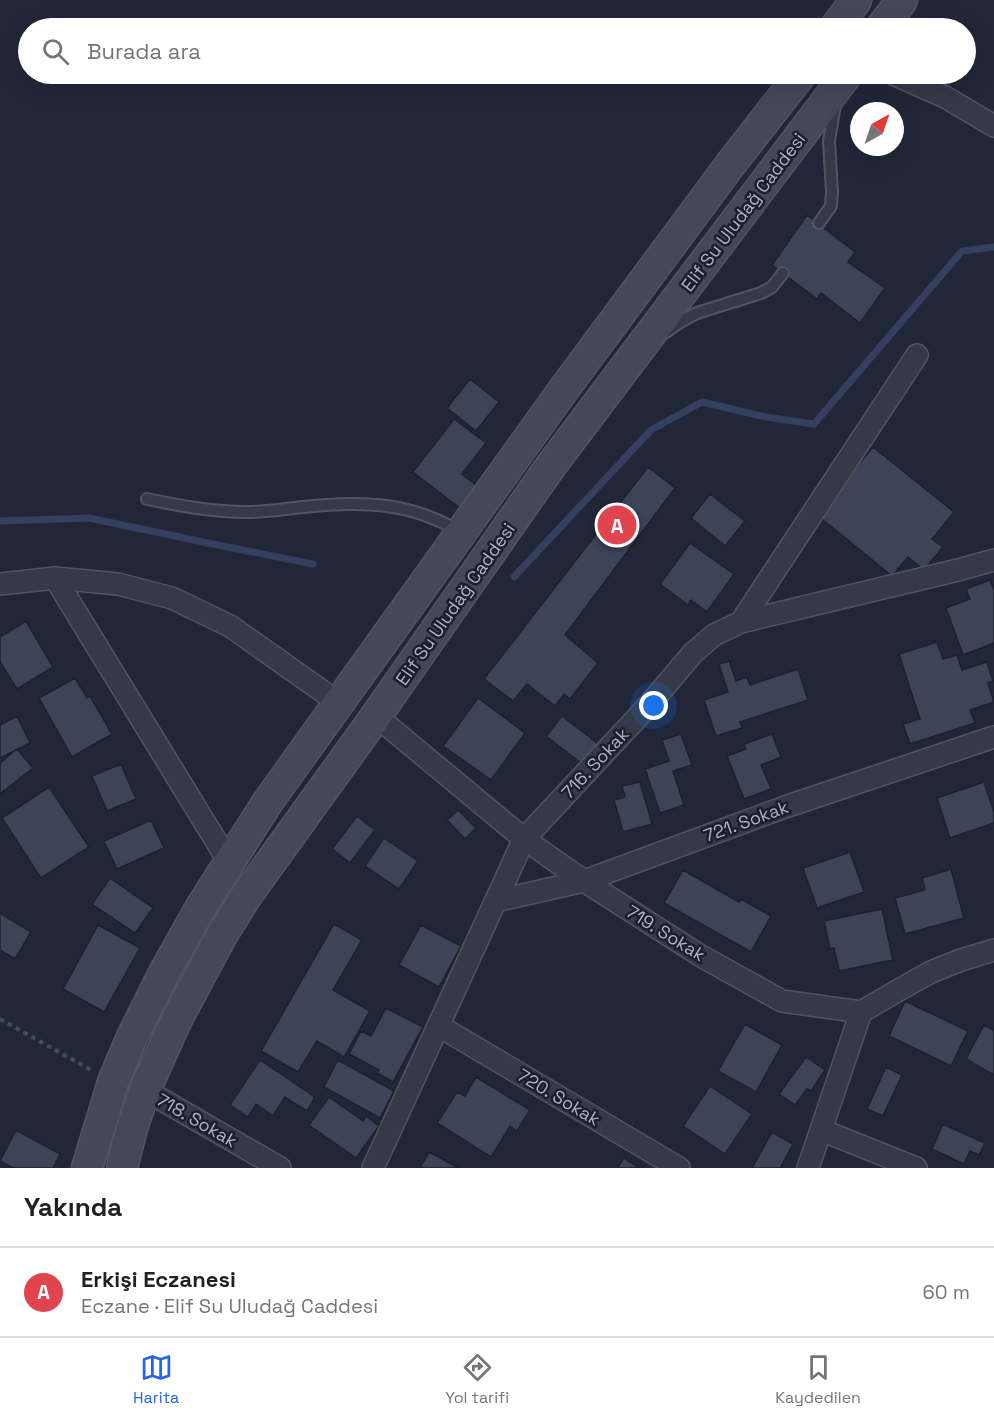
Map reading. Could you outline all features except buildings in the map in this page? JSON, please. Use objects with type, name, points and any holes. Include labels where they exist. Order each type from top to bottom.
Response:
[{"type":"main road","points":[[842,18],[856,0]]},
{"type":"main road","points":[[888,18],[902,0]]},
{"type":"main road","name":"Elif Su Uludağ Caddesi","points":[[87,1168],[113,1082],[132,1037],[201,907],[267,803],[578,370],[793,84]]},
{"type":"main road","name":"Elif Su Uludağ Caddesi","points":[[122,1168],[145,1090],[177,1019],[222,935],[248,895],[550,467],[839,84]]},
{"type":"street","points":[[916,84],[945,97],[994,126]]},
{"type":"street","points":[[741,622],[917,355]]},
{"type":"street","name":"716. Sokak","points":[[373,1168],[524,839],[649,705],[693,653],[714,635],[741,622],[994,560]]},
{"type":"street","points":[[55,578],[230,862]]},
{"type":"street","points":[[0,584],[55,578],[118,584],[172,598],[230,626],[339,703]]},
{"type":"street","name":"719. Sokak","points":[[376,716],[524,839],[584,881],[701,956],[782,1001],[861,1012]]},
{"type":"street","name":"721. Sokak","points":[[496,901],[584,881],[785,807],[994,737]]},
{"type":"street","points":[[808,1168],[861,1012],[931,972],[961,960],[994,951]]},
{"type":"street","name":"720. Sokak","points":[[439,1026],[679,1168]]},
{"type":"street","name":"718. Sokak","points":[[145,1090],[280,1168]]},
{"type":"street","points":[[821,1130],[916,1168]]},
{"type":"lane","points":[[819,223],[831,206],[829,141],[842,84]]},
{"type":"lane","points":[[638,351],[690,317],[767,290],[783,273]]},
{"type":"lane","points":[[147,499],[195,509],[247,512],[325,505],[396,506],[430,516],[461,532]]},
{"type":"path","points":[[0,1018],[113,1082]]},
{"type":"waterway","points":[[514,577],[651,430],[702,402],[766,417],[814,424],[962,251],[994,247]]},
{"type":"waterway","points":[[0,521],[89,518],[313,564]]},
{"type":"place","name":"Erkişi Eczanesi","points":[[617,525]]}]
